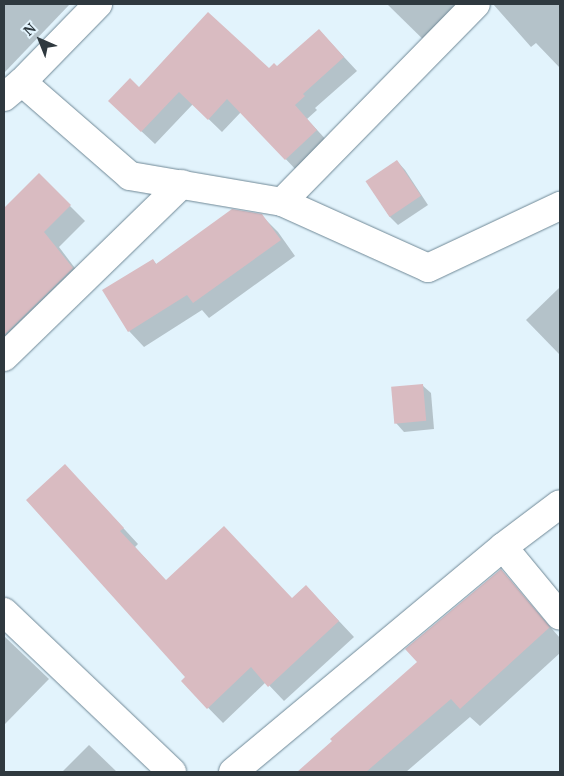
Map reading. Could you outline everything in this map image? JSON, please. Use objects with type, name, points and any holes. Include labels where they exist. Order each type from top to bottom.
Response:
[{"type":"street","points":[[98,4],[13,90],[130,176],[282,202],[428,268],[560,206]]},
{"type":"street","points":[[282,202],[476,4]]},
{"type":"street","points":[[4,357],[182,184]]},
{"type":"street","points":[[233,772],[503,547],[560,504]]},
{"type":"street","points":[[503,547],[560,616]]},
{"type":"street","points":[[4,612],[172,772]]},
{"type":"building","points":[[208,12],[269,68],[274,63],[277,66],[319,29],[344,57],[303,94],[305,96],[295,105],[317,130],[285,160],[227,99],[208,120],[179,92],[141,132],[108,101],[130,78],[139,87]]},
{"type":"building","points":[[397,160],[421,196],[390,217],[365,181]]},
{"type":"building","points":[[39,173],[71,205],[44,232],[73,268],[4,335],[4,208]]},
{"type":"building","points":[[232,209],[262,214],[281,240],[193,303],[187,295],[128,332],[102,290],[153,259],[156,264]]},
{"type":"building","points":[[423,384],[426,421],[394,424],[391,387]]},
{"type":"building","points":[[65,464],[124,528],[120,531],[166,580],[224,526],[292,598],[306,585],[339,621],[268,687],[251,667],[207,709],[181,681],[185,677],[26,500]]},
{"type":"building","points":[[501,569],[550,627],[460,709],[451,699],[366,772],[297,772],[332,741],[330,739],[417,662],[405,649]]}]
